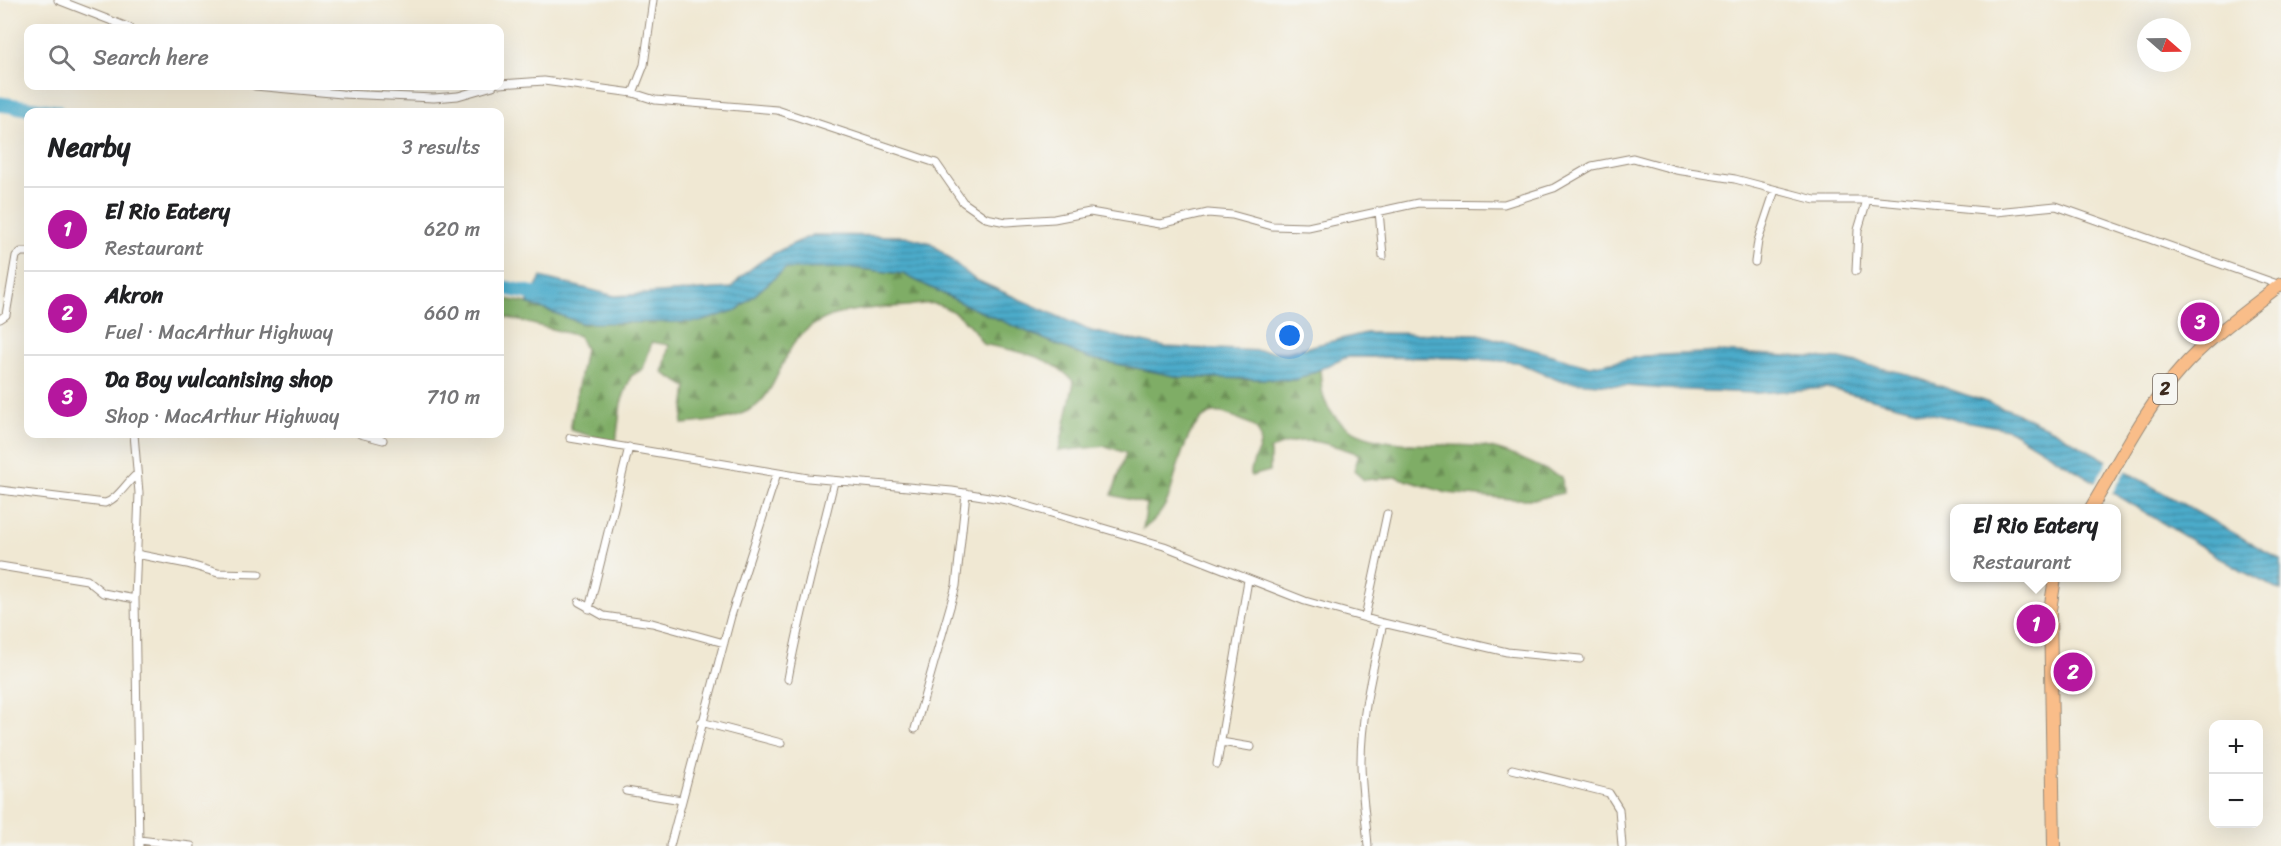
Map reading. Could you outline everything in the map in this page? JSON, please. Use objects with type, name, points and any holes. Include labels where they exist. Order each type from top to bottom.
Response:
[{"type":"highway","name":"2","points":[[2093,504],[2166,386],[2192,357],[2280,285]]},
{"type":"highway","points":[[2054,582],[2050,610],[2054,846]]},
{"type":"street","points":[[58,0],[72,3],[121,24]]},
{"type":"street","points":[[633,93],[644,65],[653,0]]},
{"type":"street","points":[[504,84],[544,81],[633,93],[655,100],[777,110],[936,163],[963,202],[992,220],[1028,222],[1090,212],[1160,224],[1208,213],[1232,215],[1272,226],[1294,227],[1322,224],[1425,203],[1504,204],[1554,188],[1592,166],[1626,158],[1815,200],[1867,200],[1995,212],[2056,206],[2280,285]]},
{"type":"street","points":[[298,90],[434,98],[458,96],[479,90]]},
{"type":"street","points":[[1755,262],[1758,241],[1775,190]]},
{"type":"street","points":[[1856,271],[1858,230],[1867,200]]},
{"type":"street","points":[[1379,211],[1383,256]]},
{"type":"street","points":[[0,319],[6,315],[16,256],[24,252]]},
{"type":"street","points":[[134,438],[139,493],[135,598],[139,843],[191,846]]},
{"type":"street","points":[[375,438],[383,440]]},
{"type":"street","points":[[570,438],[834,482],[966,493],[1031,506],[1182,553],[1305,601],[1383,623],[1507,652],[1580,659]]},
{"type":"street","points":[[589,609],[629,447]]},
{"type":"street","points":[[670,846],[701,722],[745,567],[777,473]]},
{"type":"street","points":[[0,490],[105,503],[114,499],[125,484],[137,474]]},
{"type":"street","points":[[788,680],[802,607],[814,569],[834,482]]},
{"type":"street","points":[[915,729],[956,586],[966,493]]},
{"type":"street","points":[[1365,617],[1387,514]]},
{"type":"street","points":[[136,554],[218,573],[259,574]]},
{"type":"street","points":[[0,566],[87,580],[103,593],[135,598]]},
{"type":"street","points":[[1217,764],[1248,580]]},
{"type":"street","points":[[579,602],[604,616],[652,623],[724,643]]},
{"type":"street","points":[[1368,846],[1362,744],[1369,685],[1383,623]]},
{"type":"street","points":[[701,722],[781,743]]},
{"type":"street","points":[[1221,742],[1251,747]]},
{"type":"street","points":[[1512,769],[1609,793],[1620,809],[1622,846]]},
{"type":"street","points":[[626,791],[682,800]]},
{"type":"green space","points":[[854,268],[903,274],[972,308],[1088,358],[1179,377],[1296,380],[1320,369],[1325,401],[1336,419],[1353,431],[1395,442],[1495,449],[1562,477],[1563,493],[1537,499],[1511,499],[1447,493],[1396,477],[1364,480],[1354,471],[1359,454],[1325,443],[1304,441],[1293,442],[1270,450],[1270,471],[1251,476],[1260,441],[1257,430],[1228,415],[1210,414],[1200,420],[1185,444],[1164,507],[1143,529],[1147,504],[1112,495],[1126,453],[1106,446],[1059,451],[1074,382],[1054,365],[1032,355],[983,344],[963,319],[950,310],[932,303],[863,309],[834,315],[820,321],[797,339],[772,386],[760,403],[736,416],[709,421],[682,424],[687,387],[663,373],[669,345],[652,342],[643,369],[631,376],[621,403],[616,443],[570,430],[585,349],[579,336],[504,317],[504,299],[527,303],[581,323],[737,310],[785,269]]},
{"type":"water","points":[[813,235],[905,236],[931,243],[974,279],[1091,331],[1165,347],[1287,352],[1366,333],[1479,334],[1590,366],[1644,356],[1719,352],[1840,359],[1903,373],[2012,411],[2053,430],[2281,560],[2281,591],[2240,570],[2008,429],[1954,419],[1827,388],[1755,393],[1560,381],[1517,362],[1457,358],[1347,357],[1296,380],[1179,377],[1088,358],[972,308],[903,274],[854,268],[785,269],[737,310],[700,322],[581,323],[527,303],[541,277],[615,296],[731,288],[759,263]]},
{"type":"pier","points":[[2109,458],[2127,468],[2111,495],[2094,485]]},
{"type":"waterway","points":[[0,104],[28,108]]},
{"type":"waterway","points":[[504,288],[552,297]]},
{"type":"place","name":"Da Boy vulcanising shop","points":[[2200,322]]},
{"type":"place","name":"El Rio Eatery","points":[[2036,624]]},
{"type":"place","name":"Akron","points":[[2073,672]]}]
